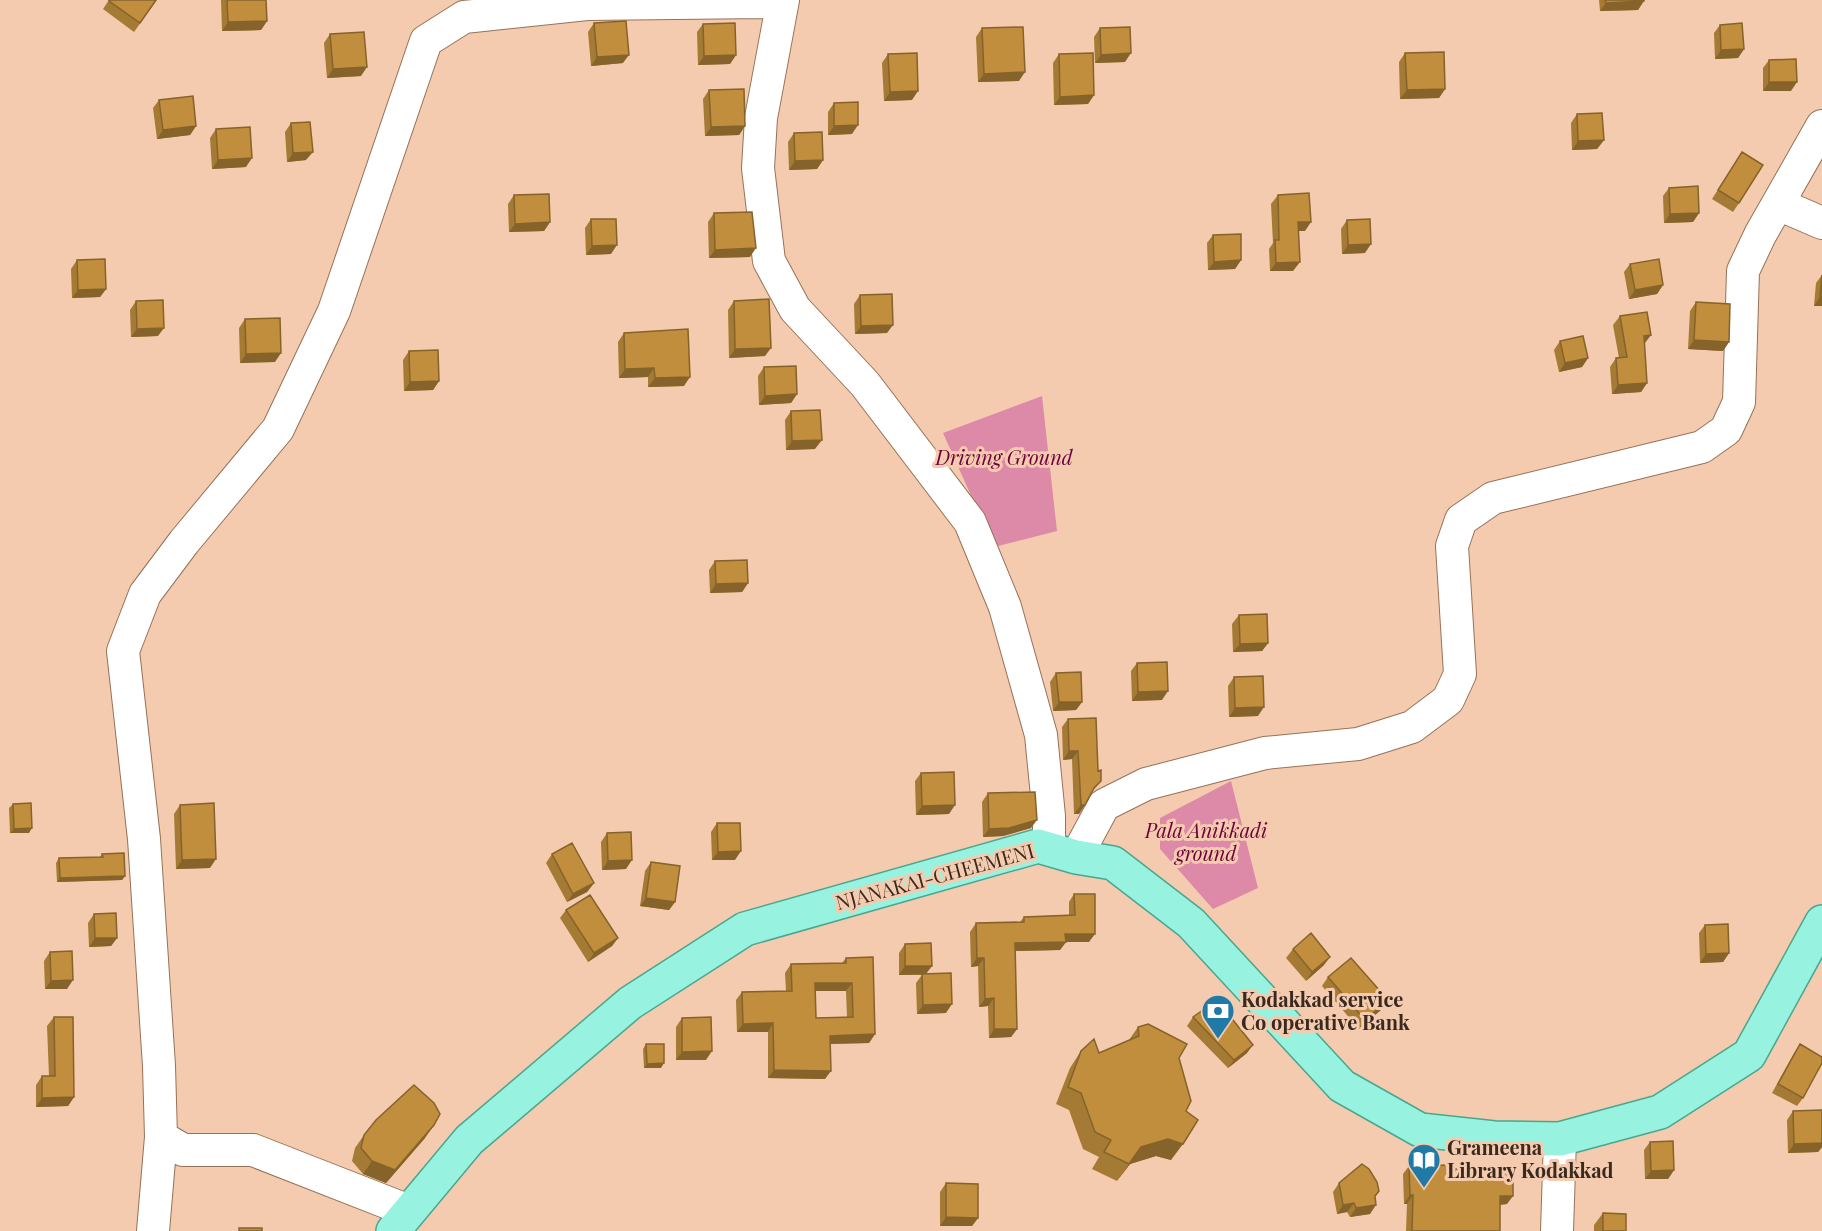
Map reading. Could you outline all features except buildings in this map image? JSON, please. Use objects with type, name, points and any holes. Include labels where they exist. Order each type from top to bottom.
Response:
[{"type":"main road","name":"NJANAKAI-CHEEMENI","points":[[401,1221],[469,1140],[630,1003],[745,929],[1038,846],[1113,863],[1191,923],[1342,1086],[1420,1130],[1494,1138],[1560,1139],[1660,1112],[1749,1055],[1822,922]]},
{"type":"street","points":[[153,1231],[161,1137],[159,1066],[144,839],[123,651],[145,594],[184,542],[278,429],[334,311],[426,40],[464,17],[587,4],[781,0],[761,118],[758,168],[769,261],[795,309],[865,384],[970,522],[1005,607],[1041,735],[1049,816],[1063,853],[1104,805],[1146,784],[1265,753],[1358,744],[1412,727],[1448,700],[1460,674],[1452,546],[1461,520],[1492,498],[1702,447],[1726,430],[1739,402],[1743,271],[1760,235],[1822,126]]},
{"type":"street","points":[[1778,204],[1822,223]]},
{"type":"street","points":[[161,1137],[183,1150],[254,1150],[401,1221]]},
{"type":"street","points":[[1557,1231],[1560,1139]]},
{"type":"green space","name":"Driving Ground","points":[[1042,396],[1057,531],[994,547],[943,433]]},
{"type":"green space","name":"Pala Anikkadi ground","points":[[1231,781],[1258,888],[1213,909],[1160,849],[1160,818]]},
{"type":"place","name":"Kodakkad service Co operative Bank","points":[[1218,1040]]},
{"type":"place","name":"Grameena Library Kodakkad","points":[[1424,1189]]}]
